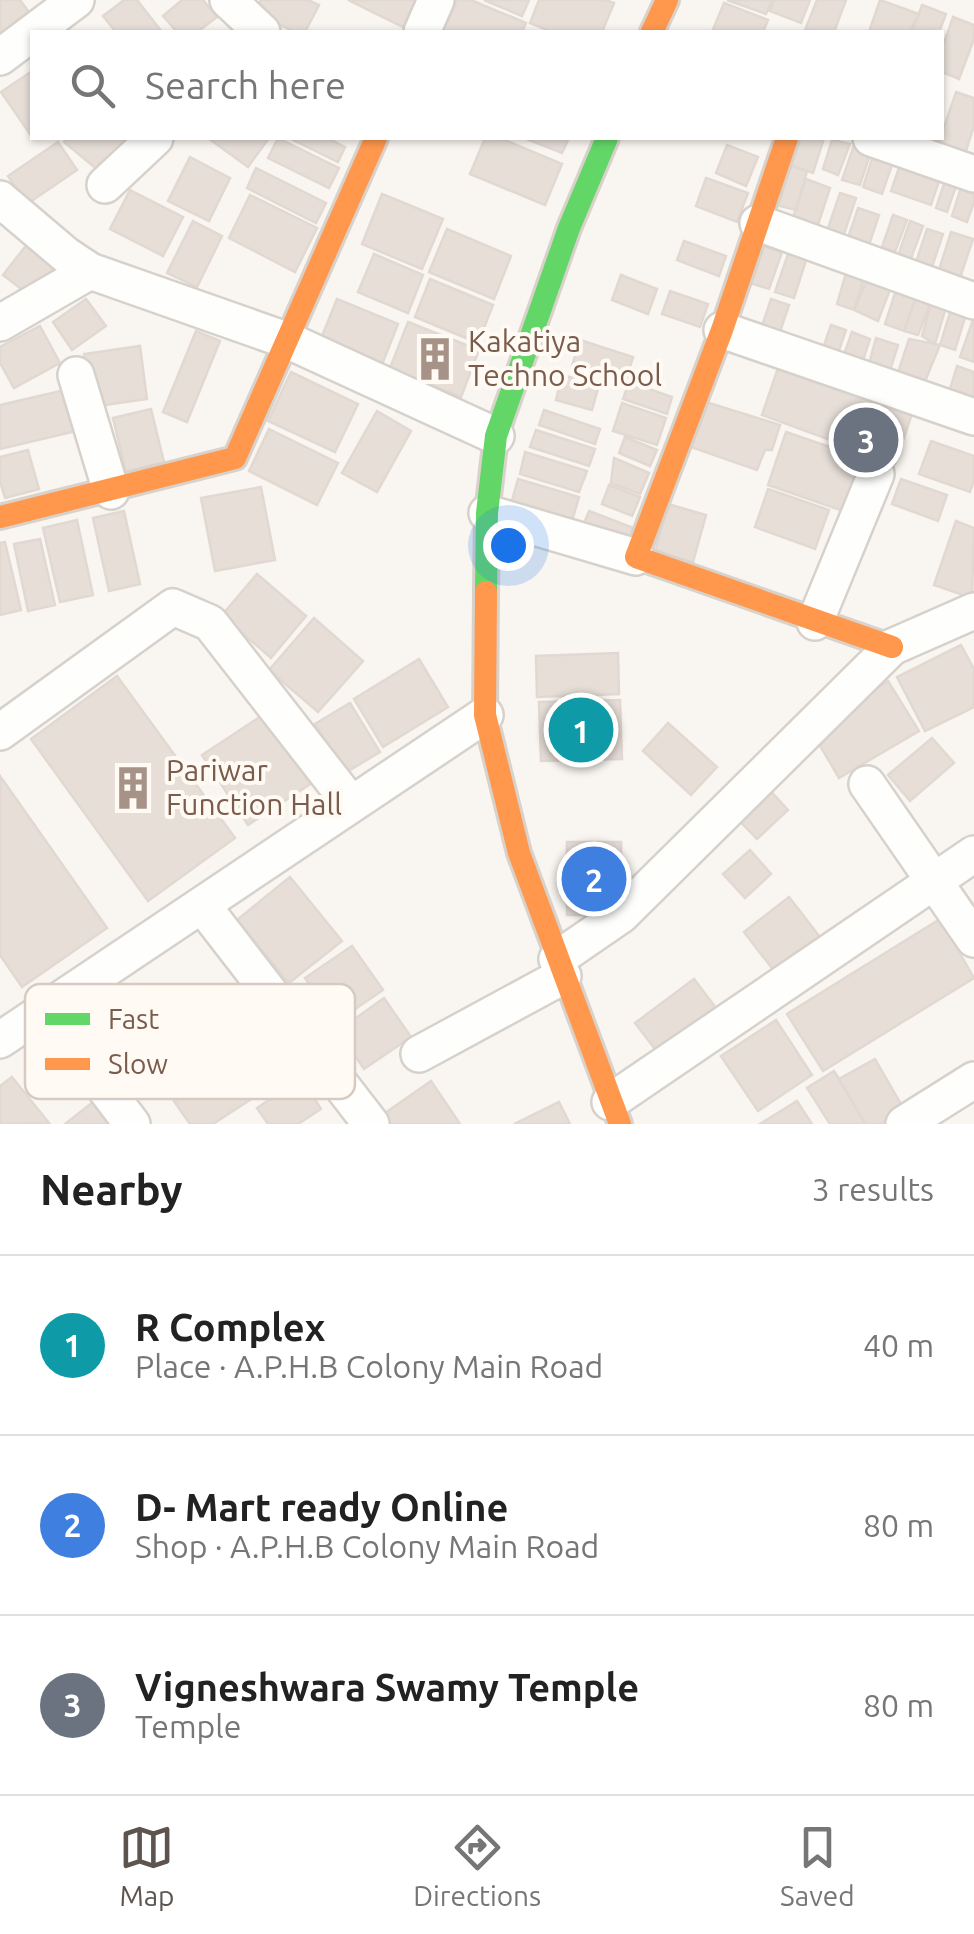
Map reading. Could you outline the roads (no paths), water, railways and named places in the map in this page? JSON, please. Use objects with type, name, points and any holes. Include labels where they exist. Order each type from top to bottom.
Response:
[{"type":"street","points":[[228,0],[260,30]]},
{"type":"street","points":[[423,30],[436,0]]},
{"type":"street","points":[[653,30],[668,0]]},
{"type":"street","points":[[31,30],[59,5]]},
{"type":"street","points":[[0,57],[30,31]]},
{"type":"street","points":[[105,185],[153,140]]},
{"type":"street","points":[[0,518],[235,458],[375,140]]},
{"type":"street","points":[[607,140],[570,228],[496,436],[487,513],[485,715],[519,853],[615,1113],[974,854]]},
{"type":"street","points":[[636,557],[722,330],[786,140]]},
{"type":"street","points":[[877,140],[974,174]]},
{"type":"street","points":[[0,198],[90,271],[289,342],[496,436]]},
{"type":"street","points":[[758,223],[974,301]]},
{"type":"street","points":[[0,323],[90,271]]},
{"type":"street","points":[[722,330],[974,417]]},
{"type":"street","points":[[76,375],[111,490]]},
{"type":"street","points":[[815,622],[876,474]]},
{"type":"street","points":[[487,513],[636,557],[892,647]]},
{"type":"street","points":[[0,732],[173,607],[210,623],[350,804]]},
{"type":"street","points":[[420,1054],[560,968],[621,915],[892,647],[974,611]]},
{"type":"street","points":[[83,984],[485,715]]},
{"type":"street","points":[[867,784],[974,939]]},
{"type":"street","points":[[202,905],[259,984]]},
{"type":"street","points":[[0,1040],[25,1023]]},
{"type":"street","points":[[904,1124],[974,1080]]},
{"type":"street","points":[[113,1099],[132,1124]]},
{"type":"place","name":"Kakatiya Techno School","points":[[435,359]]},
{"type":"place","name":"Vigneshwara Swamy Temple","points":[[866,440]]},
{"type":"place","name":"R Complex","points":[[581,730]]},
{"type":"place","name":"Pariwar Function Hall","points":[[133,788]]},
{"type":"place","name":"D- Mart ready Online","points":[[594,879]]}]
